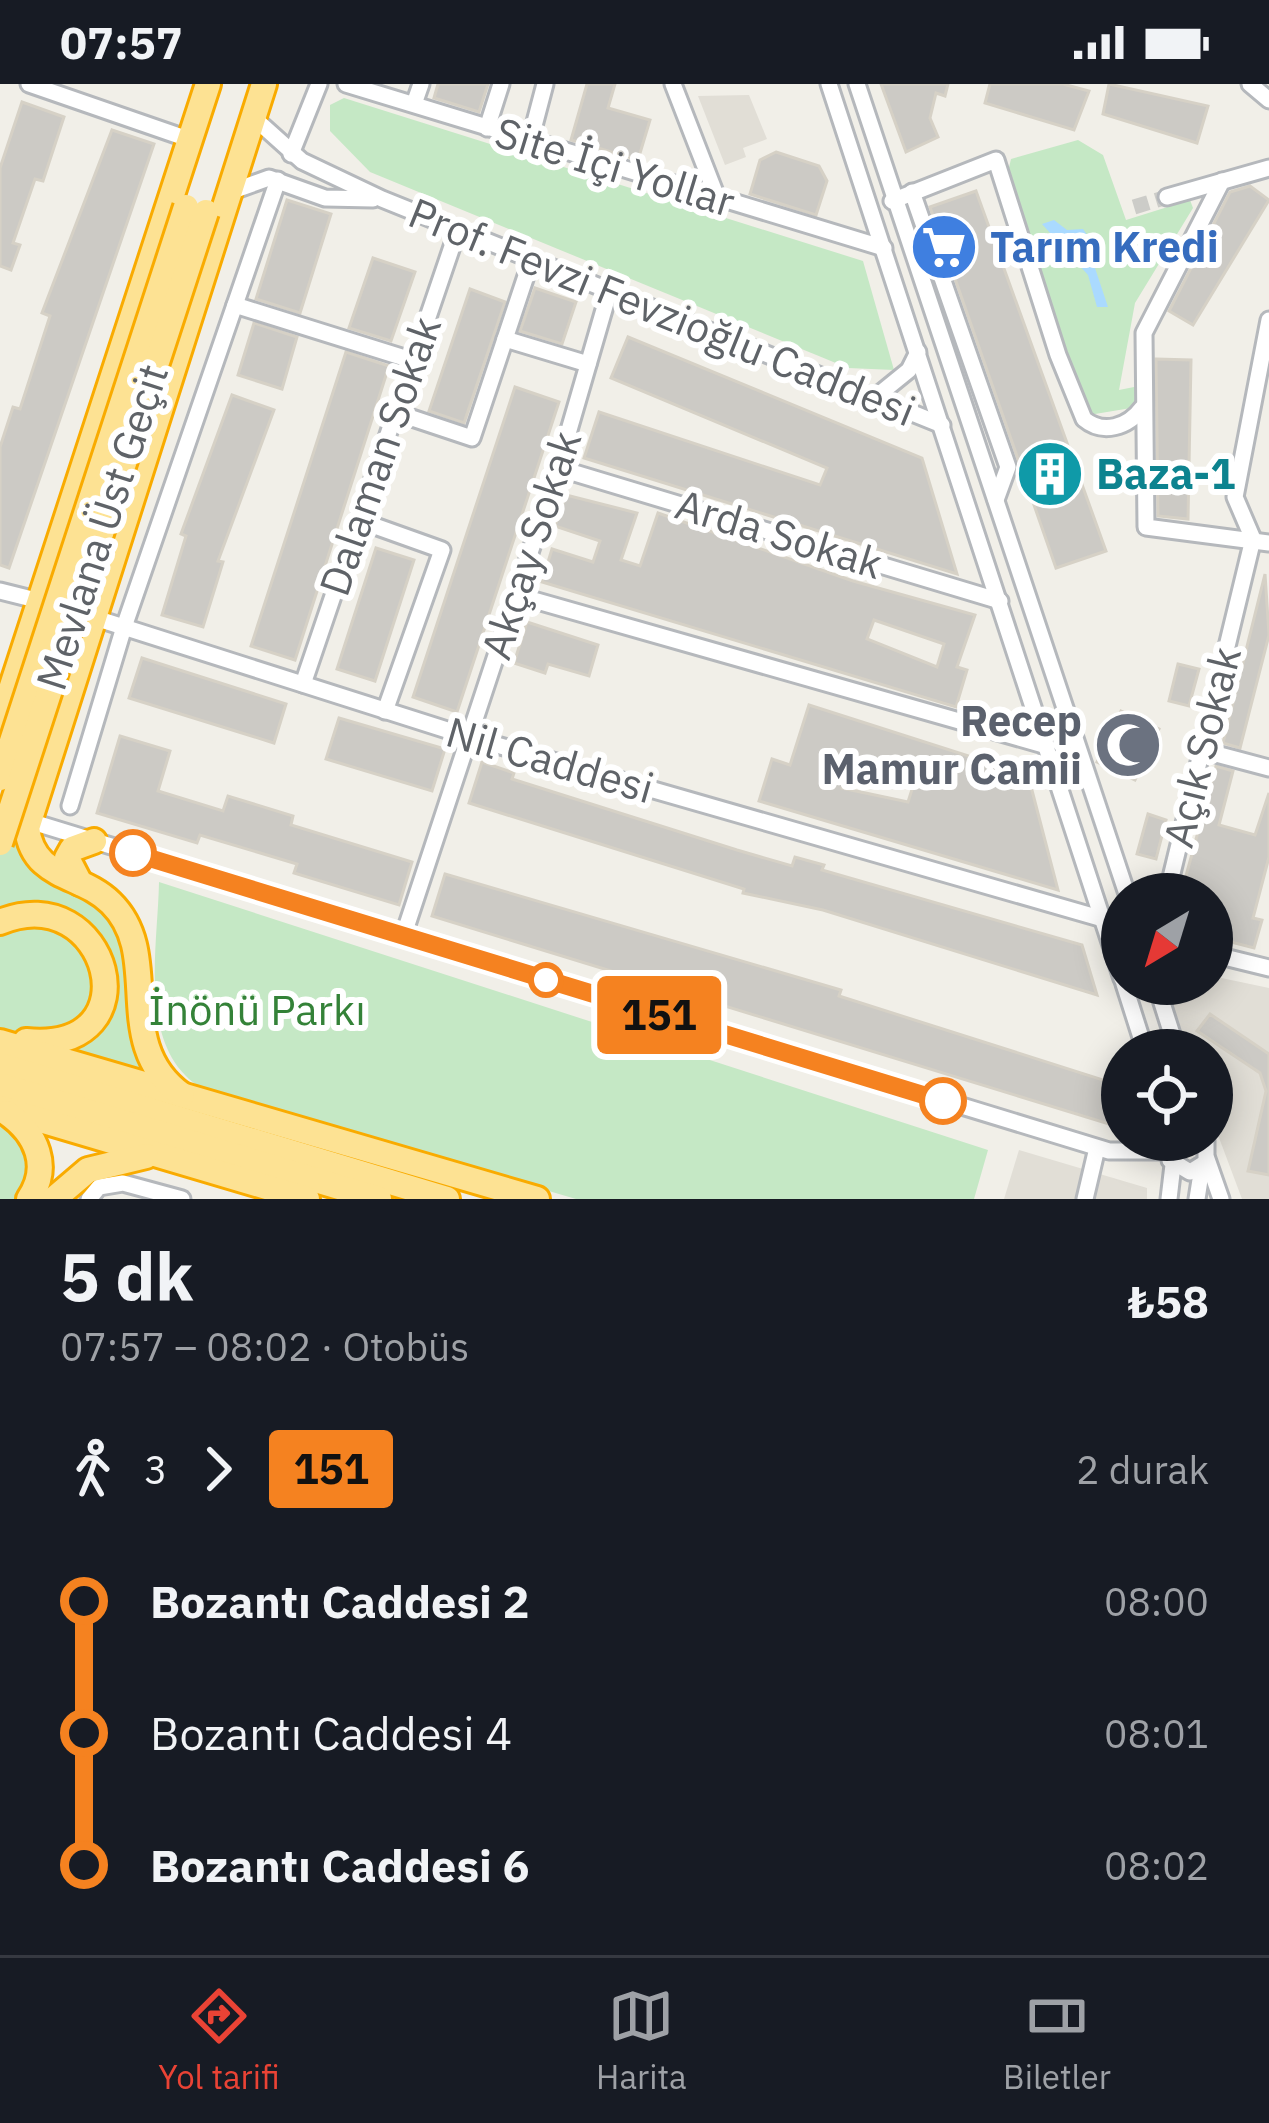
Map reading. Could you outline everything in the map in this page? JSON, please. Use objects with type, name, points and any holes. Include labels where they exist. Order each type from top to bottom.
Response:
[{"type":"highway","points":[[0,723],[208,84]]},
{"type":"highway","points":[[196,209],[224,84]]},
{"type":"highway","points":[[196,209],[248,84]]},
{"type":"highway","points":[[182,1095],[155,1070],[145,1048],[126,923],[106,898],[60,877],[38,859],[27,820],[264,84]]},
{"type":"highway","name":"Mevlana Üst Geçit","points":[[0,777],[196,209]]},
{"type":"highway","name":"Mevlana Üst Geçit","points":[[0,843],[196,209]]},
{"type":"highway","points":[[60,538],[64,568],[81,578],[93,575],[113,553]]},
{"type":"highway","points":[[0,777],[27,780],[46,760]]},
{"type":"highway","points":[[80,883],[68,868],[68,855],[94,841]]},
{"type":"highway","points":[[0,922],[31,914],[58,919],[86,937],[103,964],[104,1002],[86,1028],[53,1043],[0,1040]]},
{"type":"highway","points":[[0,1040],[537,1199]]},
{"type":"highway","points":[[0,1065],[447,1199]]},
{"type":"highway","points":[[0,1085],[379,1199]]},
{"type":"highway","points":[[0,1108],[292,1197]]},
{"type":"highway","points":[[0,1108],[22,1125],[40,1156],[39,1181],[28,1199]]},
{"type":"highway","points":[[53,1199],[79,1176],[107,1162],[168,1158]]},
{"type":"street","points":[[28,84],[191,140]]},
{"type":"street","points":[[290,154],[319,84]]},
{"type":"street","name":"Site İçi Yollar","points":[[346,84],[884,248]]},
{"type":"street","points":[[414,104],[421,84]]},
{"type":"street","points":[[487,128],[501,84]]},
{"type":"street","points":[[530,141],[545,84]]},
{"type":"street","points":[[673,84],[718,200]]},
{"type":"street","points":[[829,84],[1101,913]]},
{"type":"street","points":[[857,84],[892,201],[1119,873]]},
{"type":"street","points":[[1250,84],[1269,100]]},
{"type":"street","points":[[253,117],[290,154],[382,200]]},
{"type":"street","points":[[892,201],[996,160],[1058,356],[1084,419],[1111,428],[1129,422],[1142,408]]},
{"type":"street","points":[[1167,197],[1269,169]]},
{"type":"street","points":[[228,194],[253,180],[278,180],[325,199],[382,200]]},
{"type":"street","points":[[70,806],[124,628],[278,180]]},
{"type":"street","points":[[1222,181],[1144,333],[1146,527],[1261,541]]},
{"type":"street","points":[[912,192],[1008,467],[996,501]]},
{"type":"street","name":"Prof. Fevzi Fevzioğlu Caddesi","points":[[382,200],[942,425]]},
{"type":"street","name":"Dalaman Sokak","points":[[303,684],[458,229]]},
{"type":"street","points":[[394,412],[472,438],[532,258]]},
{"type":"street","name":"Akçay Sokak","points":[[403,937],[558,468],[610,289]]},
{"type":"street","points":[[235,305],[411,360]]},
{"type":"street","points":[[1261,541],[1234,497],[1269,320]]},
{"type":"street","points":[[506,339],[588,364]]},
{"type":"street","points":[[878,396],[909,370],[918,352]]},
{"type":"street","name":"Arda Sokak","points":[[558,468],[1000,601]]},
{"type":"street","points":[[358,520],[442,550],[385,711]]},
{"type":"street","name":"Açık Sokak","points":[[1172,873],[1261,541]]},
{"type":"street","name":"Nil Caddesi","points":[[0,591],[470,737],[1101,918]]},
{"type":"street","points":[[516,596],[1047,746]]},
{"type":"street","points":[[1201,751],[1269,768]]},
{"type":"street","points":[[0,813],[1101,1148]]},
{"type":"street","points":[[1233,959],[1269,966]]},
{"type":"street","points":[[1085,1199],[1097,1148]]},
{"type":"street","points":[[1169,1199],[1170,1161]]},
{"type":"street","points":[[1179,1161],[1189,1172],[1204,1163]]},
{"type":"street","points":[[1196,1199],[1204,1163]]},
{"type":"street","points":[[1204,1163],[1221,1199]]},
{"type":"street","points":[[89,1199],[99,1187],[124,1183],[182,1199]]},
{"type":"shaded area","points":[[749,95],[767,139],[743,148],[746,157],[725,165],[698,96]]},
{"type":"shaded area","points":[[1233,980],[1269,988],[1269,1199],[1242,1199],[1228,1161],[1233,1161],[1233,1029],[1178,1029],[1169,1005],[1233,1005]]},
{"type":"shaded area","points":[[1019,1150],[1147,1188],[1147,1199],[1004,1199]]},
{"type":"green space","points":[[344,98],[863,261],[894,370],[848,368],[370,172],[330,131],[330,105]]},
{"type":"green space","points":[[1078,140],[1103,155],[1126,220],[1190,200],[1193,208],[1135,303],[1119,390],[1139,386],[1137,407],[1089,415],[1007,176],[1011,159]]},
{"type":"green space","points":[[0,819],[91,895],[120,929],[131,961],[147,1076],[70,1052],[97,1032],[98,980],[82,1016],[64,1032],[0,1032]]},
{"type":"green space","name":"İnönü Parkı","points":[[159,882],[988,1150],[974,1199],[576,1199],[203,1089],[182,1072],[159,1024],[155,966]]},
{"type":"green space","points":[[0,1119],[33,1158],[22,1199],[0,1199]]},
{"type":"water","points":[[1054,220],[1067,230],[1083,229],[1097,249],[1093,262],[1108,307],[1097,307],[1088,275],[1042,224]]},
{"type":"building","points":[[438,84],[488,84],[479,112],[434,98]]},
{"type":"building","points":[[587,84],[615,84],[608,108],[650,120],[638,160],[571,140]]},
{"type":"building","points":[[881,84],[948,84],[945,96],[936,93],[930,118],[938,137],[906,152]]},
{"type":"building","points":[[990,84],[1063,84],[1089,91],[1074,130],[985,103]]},
{"type":"building","points":[[1109,84],[1208,106],[1197,143],[1103,114]]},
{"type":"building","points":[[22,102],[64,117],[43,181],[35,179],[13,243],[20,245],[11,270],[0,266],[0,168]]},
{"type":"building","points":[[112,130],[154,144],[9,568],[0,565],[0,447],[13,407],[20,409],[50,316],[42,313]]},
{"type":"building","points":[[776,152],[819,166],[827,181],[816,215],[750,194],[760,160]]},
{"type":"building","points":[[1250,186],[1269,200],[1193,325],[1169,311],[1230,192]]},
{"type":"building","points":[[976,191],[1106,551],[1056,568],[930,207]]},
{"type":"building","points":[[287,200],[331,214],[300,313],[256,299]]},
{"type":"building","points":[[373,258],[415,272],[391,341],[349,328]]},
{"type":"building","points":[[535,288],[576,302],[562,344],[520,331]]},
{"type":"building","points":[[470,289],[505,302],[464,423],[429,411]]},
{"type":"building","points":[[254,323],[297,337],[282,389],[238,375]]},
{"type":"building","points":[[628,337],[922,458],[957,574],[584,458],[599,412],[820,485],[827,468],[611,378]]},
{"type":"building","points":[[346,352],[389,366],[295,660],[251,646]]},
{"type":"building","points":[[1156,359],[1191,360],[1188,519],[1158,516]]},
{"type":"building","points":[[515,387],[559,402],[457,712],[413,697]]},
{"type":"building","points":[[232,395],[274,410],[218,561],[223,562],[203,627],[162,615],[186,536],[181,534]]},
{"type":"building","points":[[566,495],[637,513],[621,560],[640,566],[658,513],[853,581],[975,615],[957,667],[967,670],[956,707],[542,582],[552,549],[593,562],[600,541],[555,526]],"holes":[[[874,620],[944,644],[937,667],[867,639]]]},
{"type":"building","points":[[376,548],[414,560],[375,681],[337,669]]},
{"type":"building","points":[[1265,574],[1269,635],[1240,748],[1223,743]]},
{"type":"building","points":[[527,622],[598,645],[589,676],[548,664],[545,673],[514,663]]},
{"type":"building","points":[[142,658],[286,704],[274,743],[129,698]]},
{"type":"building","points":[[1178,664],[1199,669],[1189,706],[1169,701]]},
{"type":"building","points":[[809,705],[1028,775],[1058,890],[759,801],[772,759],[790,765]],"holes":[[[868,762],[915,780],[908,802],[842,788],[849,765],[865,770]]]},
{"type":"building","name":"Recep Mamur Camii","points":[[1121,711],[1159,729],[1135,780],[1097,762]]},
{"type":"building","points":[[339,718],[445,749],[432,791],[326,759]]},
{"type":"building","points":[[120,736],[170,751],[158,791],[223,811],[228,796],[293,816],[291,825],[412,862],[399,905],[294,873],[297,864],[200,835],[197,843],[97,813]]},
{"type":"building","points":[[482,762],[514,773],[512,779],[737,850],[792,866],[795,857],[824,865],[822,870],[1082,945],[1097,995],[823,910],[743,893],[744,889],[469,803]]},
{"type":"building","points":[[1216,766],[1233,771],[1219,825],[1255,835],[1269,793],[1269,857],[1253,918],[1262,920],[1254,948],[1233,942],[1233,873],[1187,873]]},
{"type":"building","points":[[1148,814],[1166,820],[1156,859],[1137,854]]},
{"type":"building","points":[[445,874],[841,990],[839,996],[1101,1079],[1101,1122],[432,916]]},
{"type":"building","points":[[1210,1014],[1232,1029],[1199,1029]]},
{"type":"building","points":[[1233,1030],[1269,1054],[1269,1175],[1248,1171],[1266,1091],[1260,1073],[1233,1055]]},
{"type":"tunnel","points":[[1134,207],[1167,197]]},
{"type":"bus line","name":"151","points":[[133,853],[943,1101]]},
{"type":"place","name":"Tarım Kredi","points":[[944,247]]},
{"type":"place","name":"Baza-1","points":[[1050,474]]},
{"type":"place","name":"Recep Mamur Camii","points":[[1128,745]]}]
